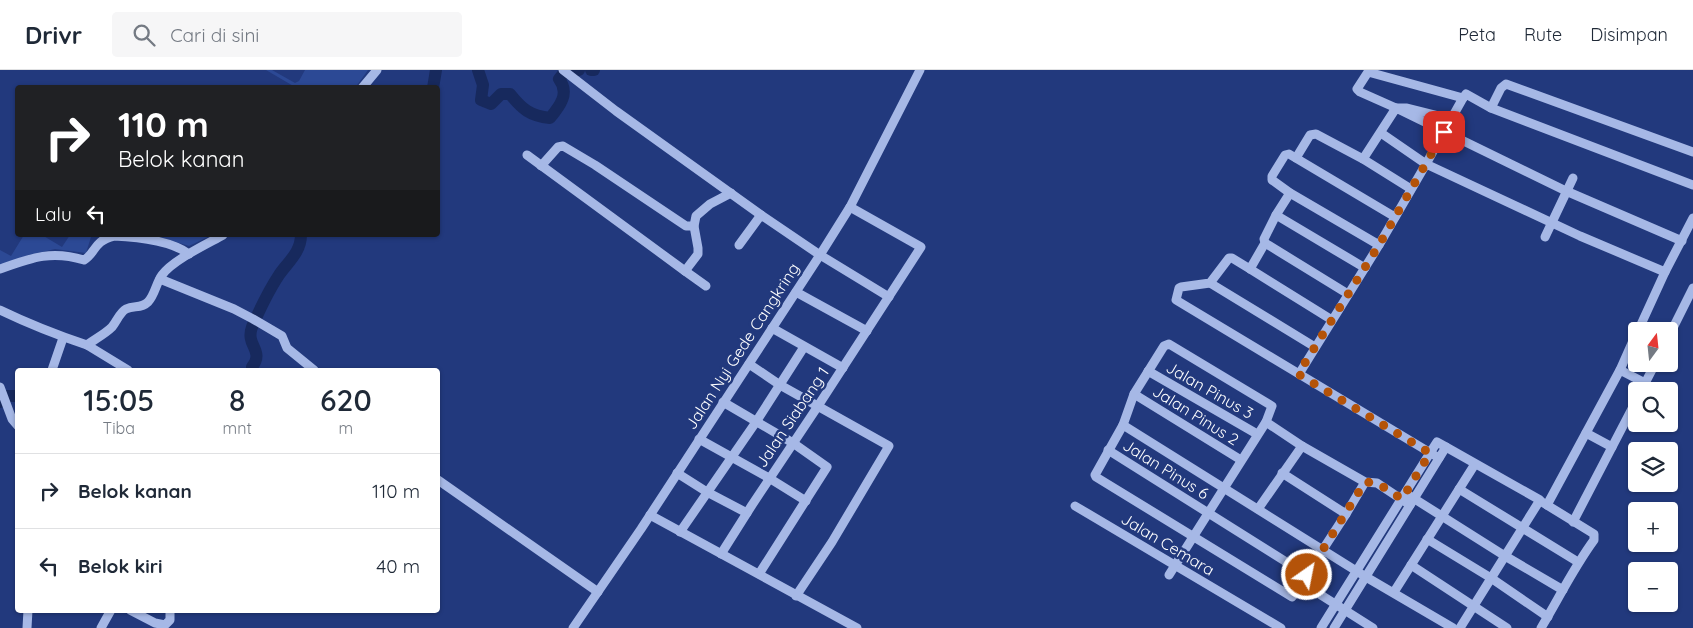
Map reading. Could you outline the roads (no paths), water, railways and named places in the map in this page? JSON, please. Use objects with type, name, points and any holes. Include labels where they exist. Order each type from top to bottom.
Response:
[{"type":"street","points":[[364,85],[376,70]]},
{"type":"street","name":"Jalan Nyi Gede Cangkring","points":[[573,628],[650,515],[850,207],[920,70]]},
{"type":"street","points":[[565,72],[734,196],[820,255],[889,297]]},
{"type":"street","points":[[1463,98],[1371,72],[1366,73],[1357,89],[1566,191],[1682,241]]},
{"type":"street","points":[[1491,108],[1501,88],[1506,84],[1693,152]]},
{"type":"street","points":[[1298,374],[1396,217],[1466,94],[1491,108],[1693,185]]},
{"type":"street","points":[[1396,108],[1407,108],[1451,119]]},
{"type":"street","points":[[1363,159],[1396,108]]},
{"type":"street","points":[[1381,133],[1426,164],[1552,223],[1665,272]]},
{"type":"street","points":[[1296,158],[1313,134],[1363,159],[1411,189]]},
{"type":"street","points":[[542,166],[558,147],[563,146],[595,165],[686,226],[694,226]]},
{"type":"street","points":[[1379,245],[1290,193],[1272,178],[1285,155],[1289,154],[1396,217]]},
{"type":"street","points":[[528,155],[706,286]]},
{"type":"street","points":[[1545,237],[1573,178]]},
{"type":"street","points":[[1250,269],[1265,244],[1264,239],[1276,214],[1290,193]]},
{"type":"street","points":[[685,271],[698,254],[694,220],[699,212],[720,198],[734,196]]},
{"type":"street","name":"Jalan Siabang 1","points":[[721,554],[921,247],[850,207]]},
{"type":"street","points":[[1276,214],[1365,268]]},
{"type":"street","points":[[739,245],[762,215]]},
{"type":"street","points":[[1642,322],[1693,218]]},
{"type":"street","points":[[0,269],[50,254],[86,260],[96,245],[111,237]]},
{"type":"street","points":[[122,237],[153,241],[178,248],[189,254]]},
{"type":"street","points":[[87,345],[110,329],[125,309],[146,304],[160,279],[170,267],[220,237]]},
{"type":"street","points":[[1265,244],[1348,294]]},
{"type":"street","points":[[1210,283],[1229,258],[1232,258],[1332,320]]},
{"type":"street","points":[[160,279],[253,318],[282,336],[288,348],[312,368]]},
{"type":"street","points":[[1315,347],[1210,283],[1180,288],[1176,300],[1439,458]]},
{"type":"street","points":[[1676,322],[1693,288]]},
{"type":"street","points":[[796,292],[867,331]]},
{"type":"street","points":[[0,310],[28,324],[87,345],[125,368]]},
{"type":"street","points":[[772,328],[843,368]]},
{"type":"street","points":[[53,368],[63,338]]},
{"type":"street","points":[[1169,575],[1176,566],[1194,536],[1208,513],[1257,434],[1266,422],[1272,406],[1169,344],[1164,346],[1134,394],[1123,425],[1096,472],[1096,477],[1194,536],[1292,597],[1365,482]]},
{"type":"street","points":[[680,532],[756,422],[804,346]]},
{"type":"street","points":[[1460,628],[1523,528],[1544,503],[1586,433],[1628,353]]},
{"type":"street","points":[[748,364],[780,385],[890,448],[796,596]]},
{"type":"street","points":[[1620,370],[1636,382]]},
{"type":"street","name":"Jalan Pinus 3","points":[[1148,371],[1257,434]]},
{"type":"street","name":"Jalan Pinus 2","points":[[1134,394],[1241,460]]},
{"type":"street","points":[[3,395],[15,422]]},
{"type":"street","points":[[723,402],[793,443],[828,467],[759,574]]},
{"type":"street","points":[[1573,522],[1628,416]]},
{"type":"street","points":[[1266,422],[1302,446],[1365,482],[1377,483],[1442,516],[1505,556],[1564,590]]},
{"type":"street","points":[[1123,425],[1324,549],[1356,571],[1453,628]]},
{"type":"street","points":[[1586,433],[1612,447]]},
{"type":"street","points":[[698,439],[769,478],[806,501]]},
{"type":"street","points":[[1321,628],[1437,442],[1594,534],[1594,540],[1578,562],[1541,628]]},
{"type":"street","points":[[1258,509],[1302,446]]},
{"type":"street","points":[[1334,628],[1446,447]]},
{"type":"street","name":"Jalan Pinus 6","points":[[1108,450],[1208,513],[1305,579],[1345,611],[1374,628]]},
{"type":"street","points":[[1394,592],[1475,464]]},
{"type":"street","points":[[676,473],[747,513]]},
{"type":"street","points":[[1282,473],[1346,514]]},
{"type":"street","points":[[440,481],[598,592]]},
{"type":"street","points":[[1459,489],[1578,562]]},
{"type":"street","name":"Jalan Cemara","points":[[1074,506],[1280,628]]},
{"type":"street","points":[[650,515],[856,628]]},
{"type":"street","points":[[1427,539],[1491,578],[1548,617]]},
{"type":"street","points":[[1411,565],[1507,628]]},
{"type":"street","points":[[28,613],[28,628]]},
{"type":"street","points":[[101,628],[109,613]]},
{"type":"street","points":[[136,613],[155,623],[166,626],[170,620],[170,613]]},
{"type":"waterway","points":[[434,85],[436,70]]},
{"type":"waterway","points":[[478,70],[483,85],[481,100],[491,104],[501,94],[510,94],[527,111],[537,116],[550,118],[560,104],[564,94],[564,89],[559,79],[563,74],[579,70]]},
{"type":"waterway","points":[[252,368],[256,356],[251,339],[252,327],[275,281],[299,247],[301,237]]},
{"type":"waterway","points":[[0,402],[7,396],[15,396]]}]
